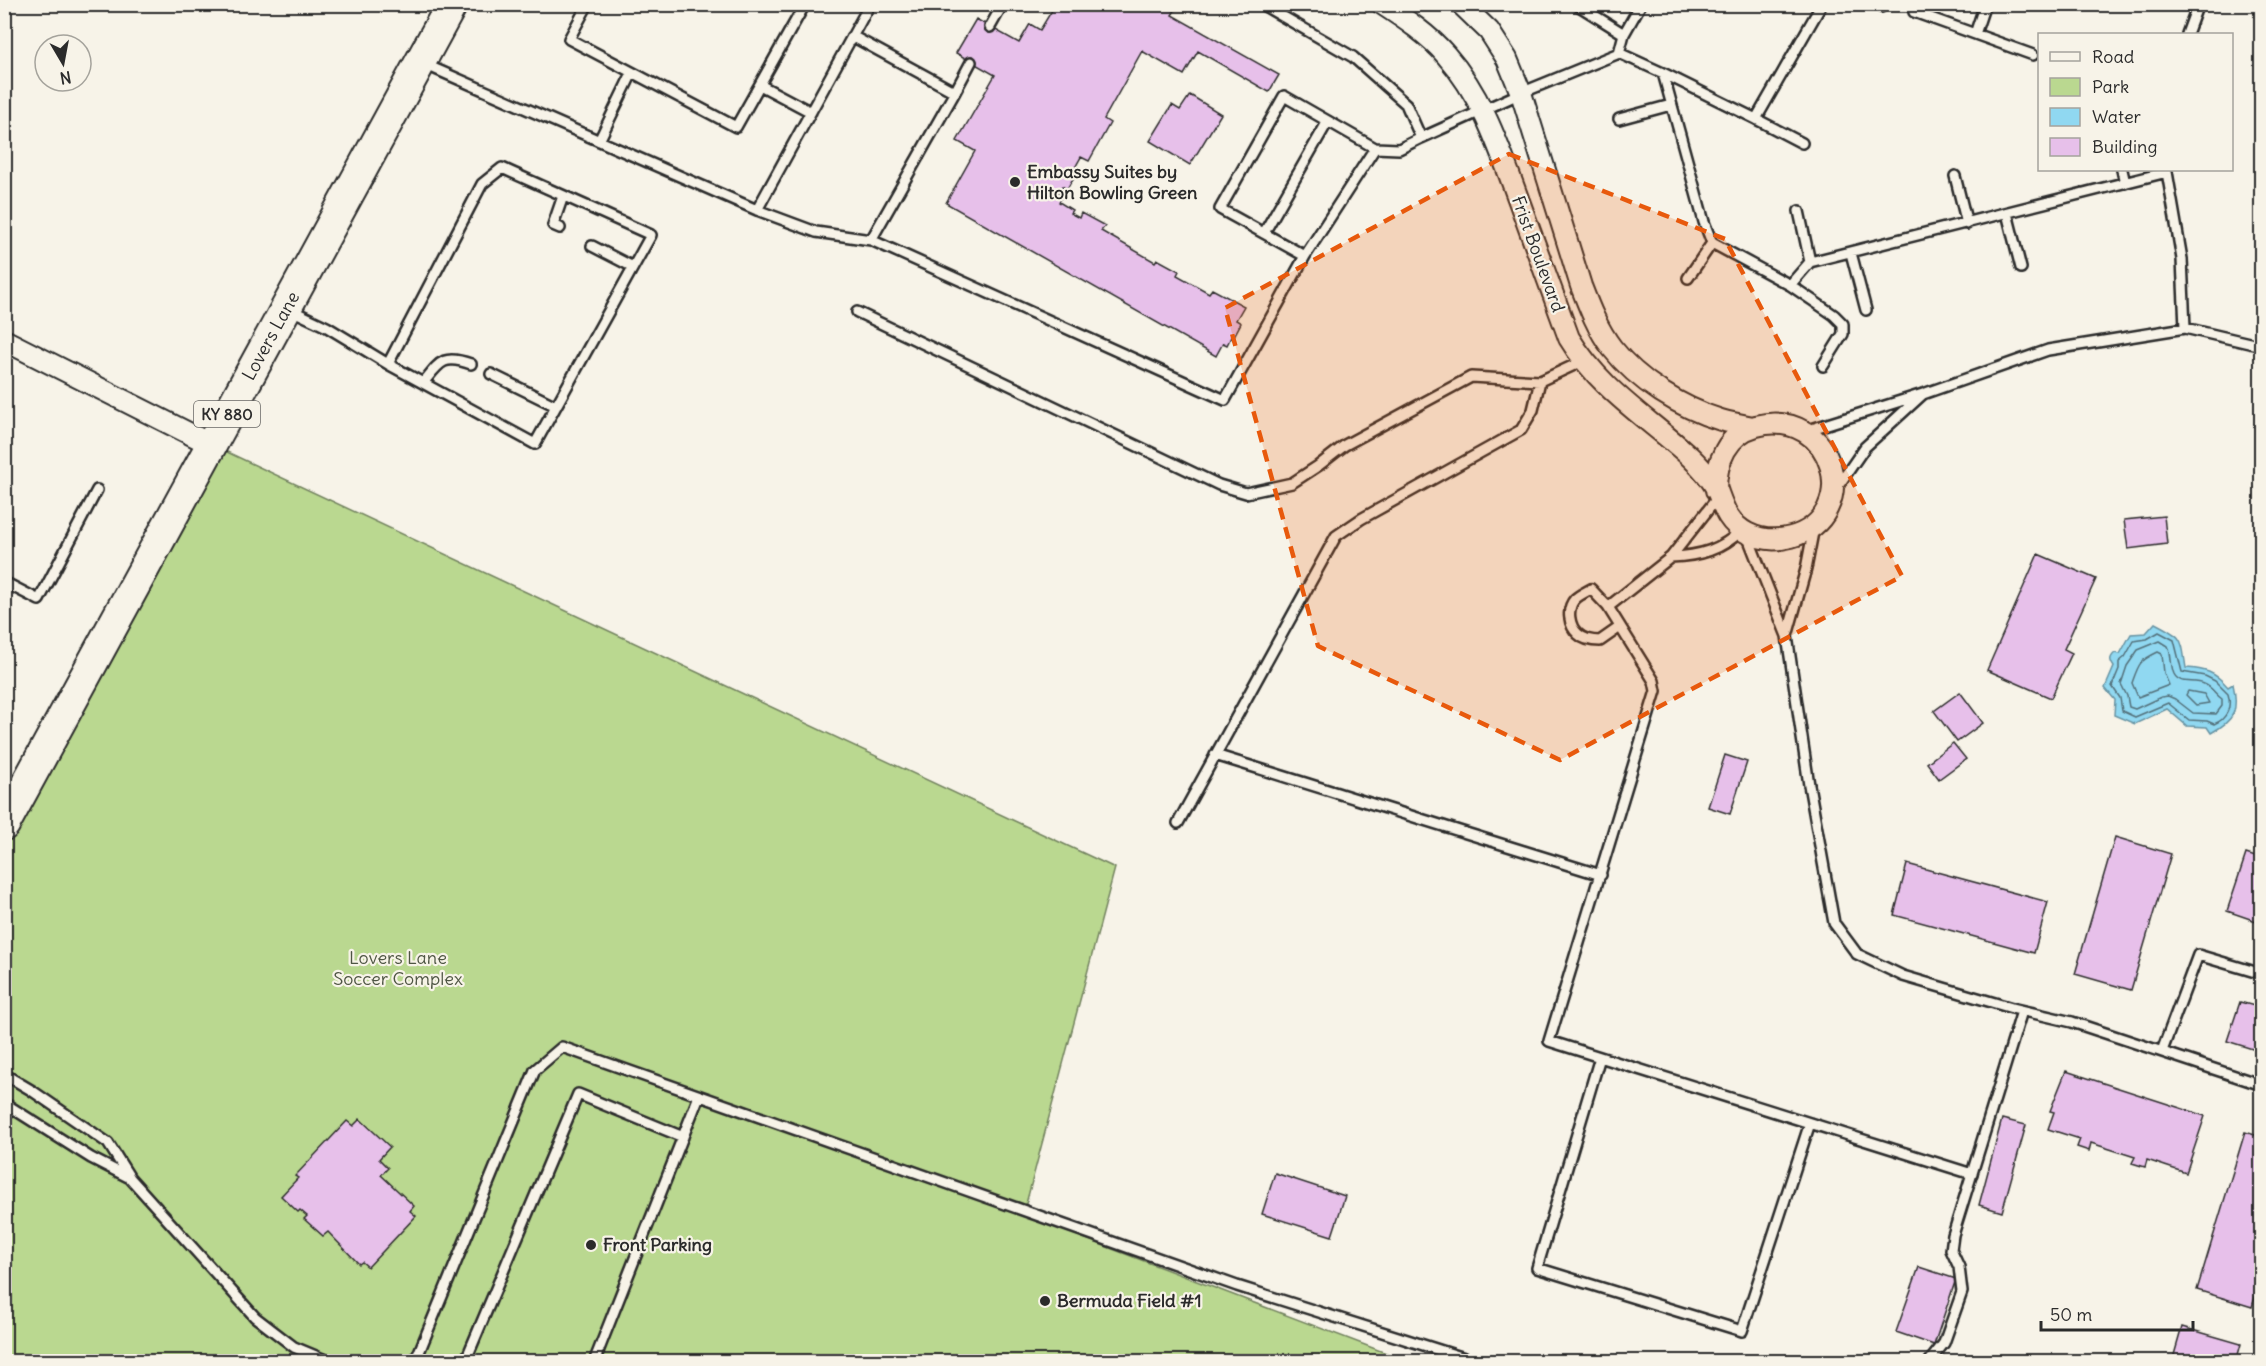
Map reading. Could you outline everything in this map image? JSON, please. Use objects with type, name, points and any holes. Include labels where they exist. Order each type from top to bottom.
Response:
[{"type":"main road","name":"Lovers Lane","points":[[4,825],[452,4]]},
{"type":"street","name":"Frist Boulevard","points":[[1382,4],[1428,38],[1446,55],[1467,83],[1483,111],[1514,187],[1569,338],[1583,361],[1620,399],[1701,468],[1732,522],[1744,531]]},
{"type":"street","name":"Frist Boulevard","points":[[1461,4],[1489,31],[1507,59],[1521,93],[1581,286],[1593,315],[1610,346],[1632,370],[1662,392],[1695,410],[1753,427],[1770,423],[1789,424],[1805,431]]},
{"type":"street","points":[[4,340],[210,444]]},
{"type":"street","points":[[1717,493],[1716,474],[1720,459],[1739,434],[1753,427]]},
{"type":"street","points":[[1744,531],[1763,539],[1782,540],[1799,535],[1814,525],[1826,511],[1832,494],[1833,475],[1829,458],[1819,443],[1805,431]]},
{"type":"lane","points":[[588,4],[569,39],[736,127],[805,4]]},
{"type":"lane","points":[[757,210],[870,4]]},
{"type":"lane","points":[[990,27],[1003,4]]},
{"type":"lane","points":[[1261,4],[1353,57],[1406,104],[1421,138]]},
{"type":"lane","points":[[1576,4],[1624,34]]},
{"type":"lane","points":[[1619,53],[1624,34],[1641,4]]},
{"type":"lane","points":[[1756,119],[1822,4]]},
{"type":"lane","points":[[1975,34],[1985,4]]},
{"type":"lane","points":[[2187,33],[2198,4]]},
{"type":"lane","points":[[1914,12],[2033,55]]},
{"type":"lane","points":[[852,36],[954,92]]},
{"type":"lane","points":[[1305,256],[1220,209],[1284,96],[1375,148],[1400,149],[1521,93],[1619,53],[1802,143]]},
{"type":"lane","points":[[421,62],[757,210],[816,232],[871,240],[1225,400],[1305,256],[1375,148]]},
{"type":"lane","points":[[871,240],[971,62]]},
{"type":"lane","points":[[599,141],[632,73]]},
{"type":"lane","points":[[1663,73],[1704,222],[1712,243],[1790,285],[1834,315],[1843,324],[1843,334],[1823,366]]},
{"type":"lane","points":[[760,85],[811,112]]},
{"type":"lane","points":[[1619,119],[1671,105]]},
{"type":"lane","points":[[1264,233],[1328,121]]},
{"type":"lane","points":[[287,308],[327,327],[388,364],[535,444],[651,235],[502,168],[482,184],[388,364]]},
{"type":"lane","points":[[2122,171],[2125,183]]},
{"type":"lane","points":[[1790,285],[1810,262],[1967,224],[2167,171],[2182,259],[2185,328]]},
{"type":"lane","points":[[1955,176],[1967,224]]},
{"type":"lane","points":[[560,228],[554,225],[563,196]]},
{"type":"lane","points":[[1799,211],[1810,262]]},
{"type":"lane","points":[[2007,213],[2021,268]]},
{"type":"lane","points":[[1688,278],[1712,243]]},
{"type":"lane","points":[[592,246],[633,267]]},
{"type":"lane","points":[[1851,253],[1866,310]]},
{"type":"lane","points":[[857,312],[1219,485],[1246,493],[1292,483],[1345,445],[1471,377],[1540,381],[1583,361]]},
{"type":"lane","points":[[1805,431],[1923,394],[2048,350],[2185,328],[2262,346]]},
{"type":"lane","points":[[423,383],[444,361],[453,358],[471,364]]},
{"type":"lane","points":[[491,374],[556,406]]},
{"type":"lane","points":[[1178,823],[1336,536],[1361,519],[1521,430],[1533,410],[1540,381]]},
{"type":"lane","points":[[1832,494],[1865,447],[1923,394]]},
{"type":"lane","points":[[4,582],[39,600],[97,490]]},
{"type":"lane","points":[[1608,607],[1671,557],[1717,493]]},
{"type":"lane","points":[[1787,636],[1806,569],[1814,525]]},
{"type":"lane","points":[[1671,557],[1693,557],[1710,551],[1729,543],[1744,531],[1787,636],[1809,785],[1834,923],[1857,954],[1903,976],[2022,1011],[2072,1023],[2262,1085]]},
{"type":"lane","points":[[1620,627],[1600,641],[1588,640],[1578,634],[1571,622],[1569,611],[1574,600],[1591,589],[1608,607],[1654,681],[1656,691],[1549,1041],[1972,1174]]},
{"type":"lane","points":[[1215,755],[1600,875]]},
{"type":"lane","points":[[2162,1051],[2198,955],[2262,974]]},
{"type":"lane","points":[[1929,1362],[1944,1343],[1962,1292],[1959,1267],[1951,1250],[1953,1235],[2022,1011]]},
{"type":"lane","points":[[415,1362],[535,1070],[562,1047],[1237,1286],[1478,1362]]},
{"type":"lane","points":[[1600,1057],[1537,1268],[1742,1331],[1810,1123]]},
{"type":"lane","points":[[4,1074],[108,1143],[130,1178],[255,1317],[294,1347],[330,1362]]},
{"type":"lane","points":[[465,1362],[578,1094],[683,1137]]},
{"type":"lane","points":[[594,1362],[699,1096]]},
{"type":"lane","points":[[4,1103],[91,1158],[130,1178]]},
{"type":"highlighted area","points":[[1509,154],[1725,239],[1902,576],[1560,760],[1318,646],[1225,308]]},
{"type":"green space","name":"Lovers Lane Soccer Complex","points":[[210,444],[1115,868],[1023,1215],[1407,1361],[5,1362],[5,825]]},
{"type":"water","points":[[2155,623],[2180,640],[2186,668],[2209,672],[2228,687],[2233,684],[2235,708],[2233,713],[2225,724],[2211,733],[2207,727],[2187,726],[2167,709],[2135,724],[2114,715],[2115,700],[2105,688],[2114,667],[2111,658],[2115,653],[2120,654],[2131,634],[2146,633]]},
{"type":"building","name":"Embassy Suites by Hilton Bowling Green","points":[[1050,4],[1179,4],[1172,15],[1279,75],[1269,92],[1198,51],[1184,75],[1142,51],[1104,119],[1110,123],[1089,161],[1081,157],[1071,175],[1074,177],[1067,189],[1062,186],[1058,194],[1062,196],[1059,202],[1072,210],[1070,213],[1079,218],[1081,213],[1105,226],[1101,231],[1155,262],[1157,259],[1179,271],[1177,275],[1209,293],[1212,289],[1244,306],[1236,320],[1241,323],[1233,338],[1231,337],[1227,345],[1223,343],[1216,356],[946,203],[975,151],[957,141],[995,75],[956,53],[976,19],[1019,43],[1030,24],[1040,30],[1054,7]]},
{"type":"building","points":[[1190,95],[1221,114],[1190,165],[1150,141],[1172,105],[1180,110]]},
{"type":"building","points":[[2164,516],[2167,544],[2128,549],[2124,520]]},
{"type":"building","points":[[2038,554],[2096,579],[2064,649],[2072,653],[2051,698],[1987,670]]},
{"type":"building","points":[[1960,692],[1983,723],[1957,742],[1934,711]]},
{"type":"building","points":[[1953,743],[1966,759],[1939,779],[1927,763]]},
{"type":"building","points":[[1725,755],[1747,762],[1730,814],[1708,807]]},
{"type":"building","points":[[2115,837],[2171,854],[2131,990],[2075,974]]},
{"type":"building","points":[[2246,854],[2262,859],[2262,931],[2257,930],[2259,922],[2227,911]]},
{"type":"building","points":[[1907,864],[2048,902],[2034,953],[1894,915]]},
{"type":"building","points":[[2240,1002],[2262,1008],[2262,1052],[2227,1041]]},
{"type":"building","points":[[2066,1071],[2205,1116],[2186,1173],[2147,1160],[2145,1167],[2132,1163],[2135,1157],[2091,1143],[2089,1151],[2077,1147],[2080,1139],[2048,1129],[2054,1112],[2050,1111]]},
{"type":"building","points":[[360,1119],[390,1147],[379,1159],[388,1168],[381,1175],[414,1206],[410,1211],[416,1216],[368,1267],[362,1262],[359,1264],[328,1232],[323,1236],[304,1219],[307,1216],[300,1210],[298,1212],[281,1196],[298,1178],[295,1176],[347,1121],[353,1126]]},
{"type":"building","points":[[2002,1119],[2026,1125],[2002,1212],[1979,1205]]},
{"type":"building","points":[[2245,1132],[2262,1137],[2262,1275],[2252,1307],[2197,1290]]},
{"type":"building","points":[[1275,1173],[1345,1196],[1332,1236],[1262,1214]]},
{"type":"building","points":[[1919,1267],[1956,1279],[1934,1345],[1896,1332]]},
{"type":"building","points":[[2182,1327],[2241,1344],[2236,1362],[2172,1362]]},
{"type":"place","name":"Embassy Suites by Hilton Bowling Green","points":[[1015,182]]},
{"type":"place","name":"Front Parking","points":[[591,1245]]},
{"type":"place","name":"Bermuda Field #1","points":[[1045,1301]]}]
